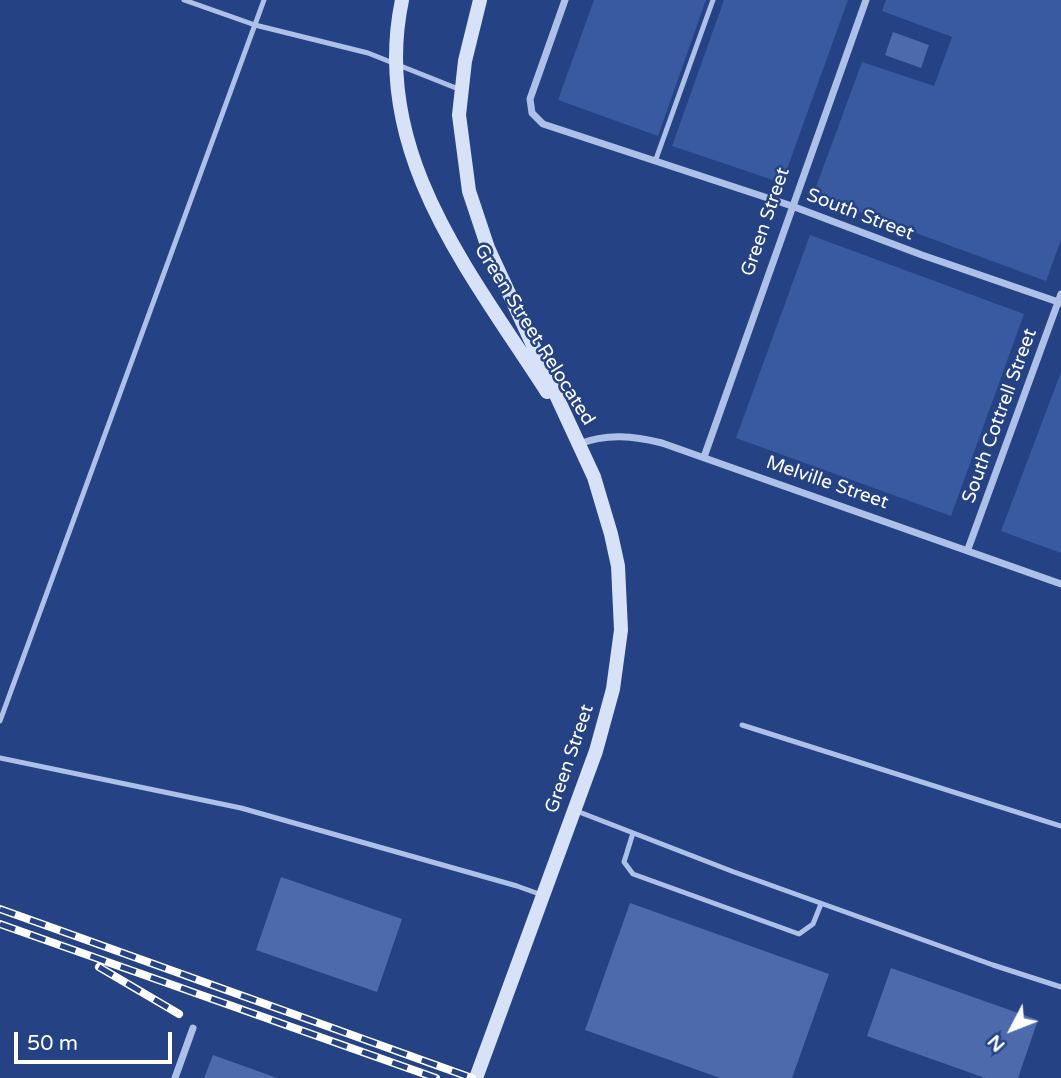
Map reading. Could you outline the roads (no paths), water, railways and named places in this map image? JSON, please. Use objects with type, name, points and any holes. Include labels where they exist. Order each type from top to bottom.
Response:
[{"type":"street","name":"Green Street Relocated","points":[[402,0],[394,63],[397,97],[422,185],[434,210],[579,444]]},
{"type":"street","name":"Green Street Relocated","points":[[480,0],[470,34],[461,90],[461,137],[469,191],[479,227],[579,444]]},
{"type":"street","name":"South Street","points":[[565,0],[530,99],[532,113],[543,124],[656,159],[922,255],[1060,299]]},
{"type":"street","name":"Green Street","points":[[704,457],[866,0]]},
{"type":"street","name":"South Cottrell Street","points":[[968,549],[1060,299]]},
{"type":"street","name":"Melville Street","points":[[579,444],[603,437],[638,437],[704,457],[1061,584]]},
{"type":"street","name":"Green Street","points":[[476,1078],[596,751],[607,715],[619,657],[621,631],[618,566],[594,477],[579,444]]},
{"type":"street","points":[[175,1078],[193,1028]]},
{"type":"lane","points":[[184,0],[255,25],[368,53],[461,90]]},
{"type":"lane","points":[[0,721],[264,0]]},
{"type":"lane","points":[[656,159],[713,0]]},
{"type":"lane","points":[[742,725],[1061,827]]},
{"type":"lane","points":[[0,758],[241,808],[542,895]]},
{"type":"lane","points":[[573,810],[821,904],[1061,987]]},
{"type":"lane","points":[[633,834],[624,862],[634,874],[799,934],[813,924],[821,904]]},
{"type":"railway","points":[[0,909],[472,1078]]},
{"type":"railway","points":[[0,924],[436,1078]]},
{"type":"railway","points":[[99,967],[179,1014]]}]
